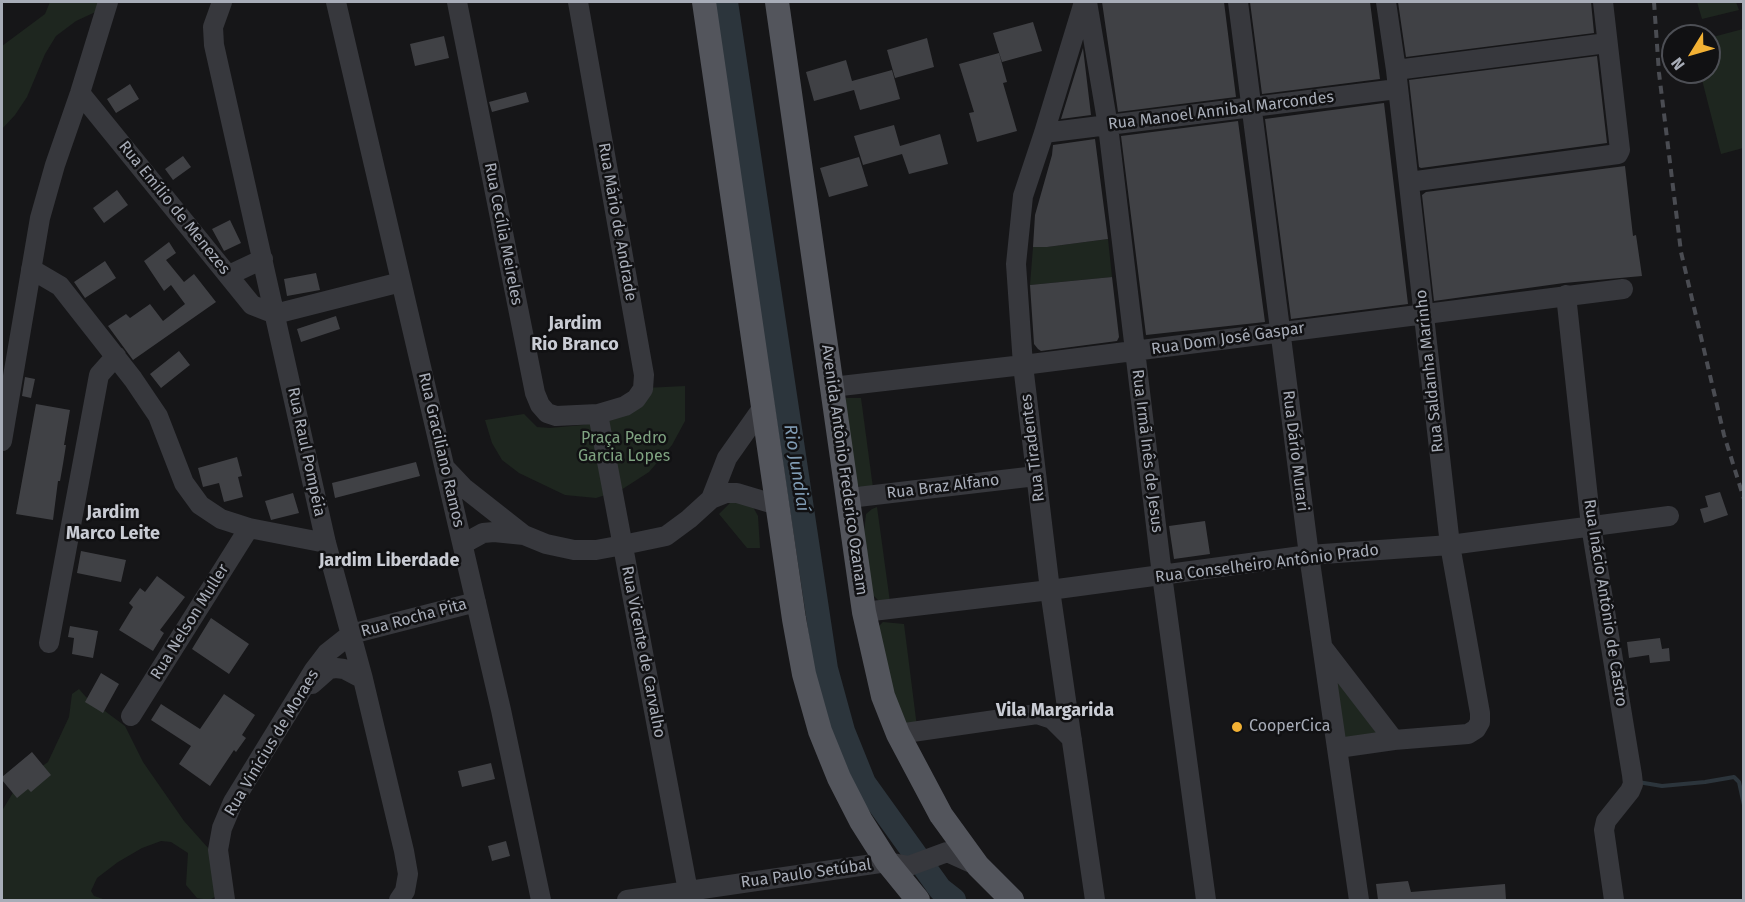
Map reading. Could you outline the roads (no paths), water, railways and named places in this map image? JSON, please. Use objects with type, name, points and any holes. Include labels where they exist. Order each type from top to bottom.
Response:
[{"type":"main road","points":[[704,2],[777,505],[804,674],[820,731],[839,778],[861,821],[906,879]]},
{"type":"main road","name":"Avenida Antônio Frederico Ozanam","points":[[777,2],[864,612],[884,696],[898,734],[941,815],[978,866],[1012,900]]},
{"type":"street","points":[[2,441],[40,218],[108,2]]},
{"type":"street","name":"Rua Raul Pompéia","points":[[222,2],[213,27],[214,45],[326,543],[363,679],[408,874],[405,891],[399,900]]},
{"type":"street","name":"Rua Graciliano Ramos","points":[[336,2],[463,543],[541,900]]},
{"type":"street","name":"Rua Cecília Meireles","points":[[458,2],[535,393],[540,405],[547,412],[556,416],[598,414]]},
{"type":"street","name":"Rua Mário de Andrade","points":[[578,2],[644,375],[643,390],[636,399],[625,406],[598,414]]},
{"type":"street","name":"Rua Irmã Inês de Jesus","points":[[1086,2],[1108,126],[1162,575],[1206,900]]},
{"type":"street","name":"Rua Tiradentes","points":[[1086,2],[1023,196],[1016,264],[1023,365],[1050,590],[1095,900]]},
{"type":"street","name":"Rua Dário Murari","points":[[1238,2],[1309,555],[1359,900]]},
{"type":"street","name":"Rua Saldanha Marinho","points":[[1386,2],[1450,545],[1480,713],[1480,722],[1476,729],[1468,734],[1394,740]]},
{"type":"street","points":[[1409,182],[1613,155],[1620,150],[1603,2]]},
{"type":"street","name":"Rua Manoel Annibal Marcondes","points":[[1044,133],[1251,107],[1607,44]]},
{"type":"street","name":"Rua Emílio de Menezes","points":[[80,93],[252,305],[275,314]]},
{"type":"street","points":[[229,275],[263,259]]},
{"type":"street","points":[[31,268],[60,286],[116,356],[158,416],[184,483],[200,505],[221,519],[249,528],[326,543]]},
{"type":"street","points":[[275,314],[401,282]]},
{"type":"street","name":"Rua Dom José Gaspar","points":[[832,387],[1623,289]]},
{"type":"street","name":"Rua Inácio Antônio de Castro","points":[[1566,295],[1591,526],[1633,784],[1630,791],[1610,814],[1604,830],[1614,900]]},
{"type":"street","points":[[49,643],[99,375],[116,356]]},
{"type":"street","points":[[711,499],[727,458],[763,407]]},
{"type":"street","name":"Rua Vicente de Carvalho","points":[[598,414],[688,891]]},
{"type":"street","points":[[445,468],[464,487],[524,535],[546,544],[574,550],[596,550],[666,536],[711,499],[726,493],[737,493],[777,505]]},
{"type":"street","name":"Rua Braz Alfano","points":[[849,498],[1036,476]]},
{"type":"street","name":"Rua Conselheiro Antônio Prado","points":[[864,612],[1050,590],[1309,555],[1450,545],[1669,516]]},
{"type":"street","name":"Rua Nelson Muller","points":[[131,716],[249,528]]},
{"type":"street","points":[[463,543],[483,533],[524,535]]},
{"type":"street","name":"Rua Rocha Pita","points":[[351,634],[476,602]]},
{"type":"street","name":"Rua Vinícius de Moraes","points":[[225,900],[218,850],[222,828],[233,802],[327,653],[351,634]]},
{"type":"street","points":[[1323,648],[1394,740],[1338,748]]},
{"type":"street","points":[[297,698],[329,669],[344,669],[363,679]]},
{"type":"street","points":[[898,734],[1037,714],[1052,704],[1063,676]]},
{"type":"street","points":[[1037,714],[1052,719],[1072,739]]},
{"type":"street","name":"Rua Paulo Setúbal","points":[[627,900],[688,891],[906,879],[947,852],[978,866]]},
{"type":"waterway","name":"Rio Jundiaí","points":[[726,2],[826,669],[843,731],[864,783],[940,889],[954,900]]},
{"type":"waterway","points":[[1638,782],[1662,786],[1734,777],[1739,782],[1744,805]]},
{"type":"railway","points":[[1654,2],[1659,73],[1681,252],[1724,435],[1744,499]]},
{"type":"place","name":"CooperCica","points":[[1237,727]]},
{"type":"district","name":"Jardim Rio Branco","points":[[575,334]]},
{"type":"district","name":"Jardim Marco Leite","points":[[113,523]]},
{"type":"district","name":"Jardim Liberdade","points":[[389,561]]},
{"type":"district","name":"Vila Margarida","points":[[1055,711]]},
{"type":"park label","name":"Praça Pedro Garcia Lopes","points":[[624,448]]}]
